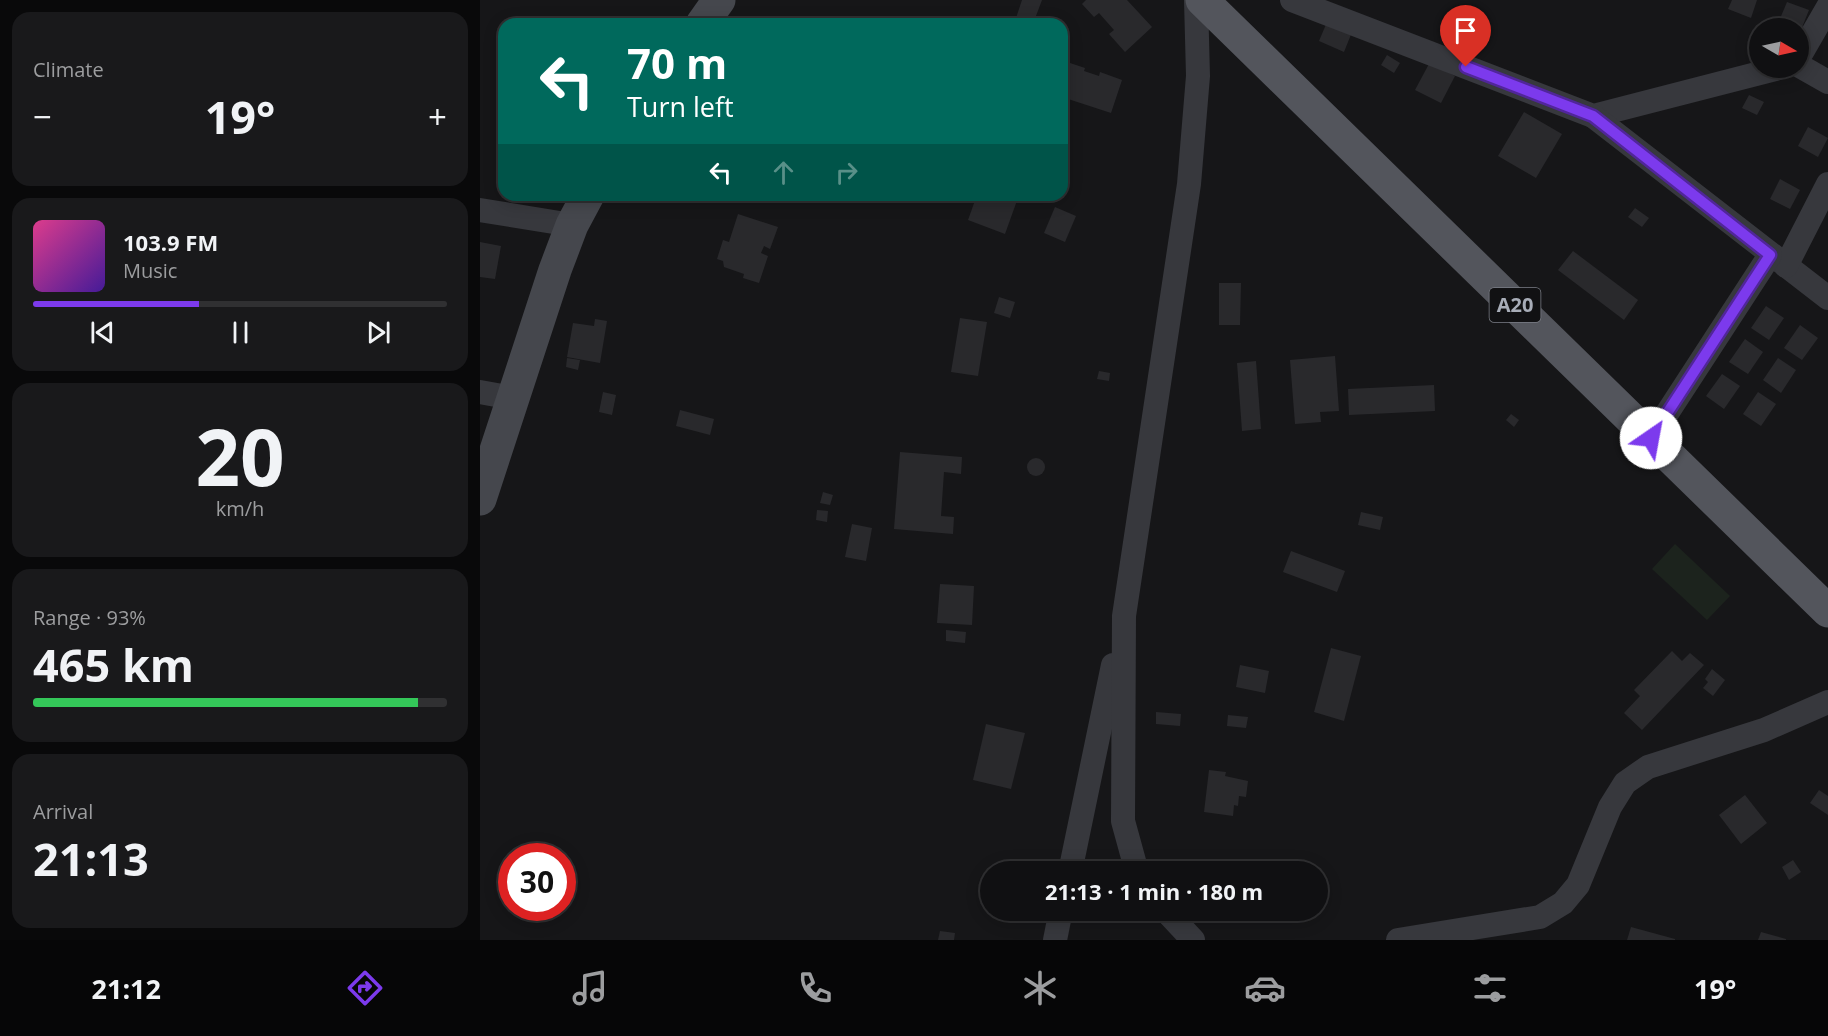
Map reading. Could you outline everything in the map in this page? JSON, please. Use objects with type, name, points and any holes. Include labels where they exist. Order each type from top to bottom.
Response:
[{"type":"main road","name":"A20","points":[[1202,0],[1828,611]]},
{"type":"street","points":[[706,18],[719,0]]},
{"type":"street","points":[[1072,861],[1124,616],[1189,184],[1198,76],[1196,0]]},
{"type":"street","points":[[1292,0],[1593,116],[1828,298]]},
{"type":"street","points":[[1809,40],[1828,7]]},
{"type":"street","points":[[1809,71],[1828,82]]},
{"type":"street","points":[[1593,116],[1749,76]]},
{"type":"street","points":[[1651,438],[1778,260],[1828,184]]},
{"type":"street","points":[[480,499],[555,270],[572,225],[585,201]]},
{"type":"street","points":[[480,210],[572,225]]},
{"type":"street","points":[[480,392],[513,398]]},
{"type":"street","points":[[1124,616],[1123,821],[1134,861]]},
{"type":"street","points":[[1398,940],[1540,917],[1563,903],[1578,885],[1610,807],[1625,783],[1648,767],[1764,730],[1828,702]]},
{"type":"street","points":[[1055,940],[1059,921]]},
{"type":"street","points":[[1175,921],[1193,940]]},
{"type":"shaded area","points":[[1675,544],[1730,596],[1707,620],[1652,569]]},
{"type":"building","points":[[1022,0],[1042,0],[1035,18],[1016,18]]},
{"type":"building","points":[[1086,0],[1127,0],[1152,27],[1125,52],[1109,34],[1114,30],[1099,13],[1094,17],[1082,4]]},
{"type":"building","points":[[1732,0],[1757,0],[1751,18],[1728,9]]},
{"type":"building","points":[[1787,2],[1809,10],[1806,18],[1780,18]]},
{"type":"building","points":[[1327,22],[1352,32],[1344,52],[1319,41]]},
{"type":"building","points":[[1387,55],[1400,63],[1394,73],[1381,65]]},
{"type":"building","points":[[1068,62],[1099,76],[1100,72],[1122,80],[1111,113],[1068,99]]},
{"type":"building","points":[[1430,62],[1455,76],[1441,103],[1415,90]]},
{"type":"building","points":[[1749,95],[1764,102],[1757,115],[1742,108]]},
{"type":"building","points":[[1524,112],[1562,134],[1536,178],[1498,156]]},
{"type":"building","points":[[1808,127],[1828,138],[1818,157],[1798,146]]},
{"type":"building","points":[[1780,179],[1800,190],[1790,209],[1770,199]]},
{"type":"building","points":[[975,201],[1017,201],[1005,234],[968,220]]},
{"type":"building","points":[[1055,207],[1076,216],[1065,242],[1044,233]]},
{"type":"building","points":[[1635,208],[1649,218],[1642,227],[1628,217]]},
{"type":"building","points":[[738,214],[778,227],[770,249],[764,246],[761,253],[768,256],[759,283],[743,278],[744,274],[724,267],[723,261],[717,259],[723,240],[729,242]]},
{"type":"building","points":[[480,242],[501,246],[495,279],[480,277]]},
{"type":"building","points":[[1573,251],[1638,300],[1624,320],[1558,270]]},
{"type":"building","points":[[1219,283],[1241,283],[1240,325],[1219,325]]},
{"type":"building","points":[[999,297],[1015,302],[1010,318],[994,313]]},
{"type":"building","points":[[1766,306],[1784,318],[1769,340],[1751,328]]},
{"type":"building","points":[[960,318],[987,322],[978,376],[951,372]]},
{"type":"building","points":[[595,319],[607,321],[600,363],[567,357],[573,323],[594,326]]},
{"type":"building","points":[[1800,325],[1818,338],[1802,360],[1784,348]]},
{"type":"building","points":[[1745,339],[1763,352],[1748,374],[1729,362]]},
{"type":"building","points":[[1335,356],[1339,411],[1320,412],[1321,422],[1295,424],[1290,360]]},
{"type":"building","points":[[567,358],[580,360],[578,370],[566,367]]},
{"type":"building","points":[[1778,358],[1796,370],[1781,393],[1763,380]]},
{"type":"building","points":[[1256,361],[1261,429],[1242,431],[1237,363]]},
{"type":"building","points":[[1099,371],[1110,373],[1109,381],[1097,379]]},
{"type":"building","points":[[1722,374],[1740,386],[1724,409],[1706,396]]},
{"type":"building","points":[[1434,385],[1435,411],[1349,415],[1348,389]]},
{"type":"building","points":[[603,392],[616,395],[612,415],[599,412]]},
{"type":"building","points":[[1758,392],[1776,404],[1761,426],[1743,414]]},
{"type":"building","points":[[680,410],[714,419],[710,435],[676,426]]},
{"type":"building","points":[[1511,414],[1519,420],[1514,427],[1506,420]]},
{"type":"building","points":[[900,452],[962,457],[961,474],[944,472],[941,516],[954,517],[953,534],[894,529]]},
{"type":"building","points":[[1036,458],[1042,461],[1045,467],[1042,473],[1036,476],[1030,473],[1027,467],[1030,461]]},
{"type":"building","points":[[823,492],[833,495],[830,505],[820,503]]},
{"type":"building","points":[[817,510],[828,511],[827,522],[816,520]]},
{"type":"building","points":[[1361,512],[1383,517],[1380,530],[1358,525]]},
{"type":"building","points":[[852,524],[872,528],[866,561],[845,557]]},
{"type":"building","points":[[1291,551],[1345,571],[1337,592],[1283,572]]},
{"type":"building","points":[[940,584],[974,586],[972,625],[937,623]]},
{"type":"building","points":[[946,630],[966,632],[965,643],[946,641]]},
{"type":"building","points":[[1331,648],[1361,656],[1344,721],[1314,712]]},
{"type":"building","points":[[1672,651],[1682,661],[1690,653],[1704,665],[1642,730],[1624,713],[1640,696],[1634,690]]},
{"type":"building","points":[[1240,665],[1269,671],[1265,693],[1236,687]]},
{"type":"building","points":[[1712,669],[1725,680],[1713,696],[1703,688],[1708,682],[1705,679]]},
{"type":"building","points":[[1156,712],[1181,714],[1180,726],[1156,724]]},
{"type":"building","points":[[1228,715],[1248,717],[1246,728],[1227,726]]},
{"type":"building","points":[[986,724],[1025,733],[1011,789],[973,780]]},
{"type":"building","points":[[1209,770],[1226,772],[1225,776],[1248,781],[1246,797],[1239,796],[1238,806],[1234,805],[1233,816],[1204,812]]},
{"type":"building","points":[[1819,790],[1828,796],[1828,815],[1810,803]]},
{"type":"building","points":[[1745,795],[1767,823],[1741,844],[1719,815]]},
{"type":"building","points":[[1793,860],[1801,872],[1789,880],[1782,867]]},
{"type":"building","points":[[1631,927],[1675,939],[1675,940],[1627,940]]},
{"type":"building","points":[[940,931],[955,933],[954,940],[938,940]]},
{"type":"building","points":[[1761,932],[1786,939],[1786,940],[1758,940]]},
{"type":"route","points":[[1466,67],[1593,116],[1770,255],[1651,438]]}]
